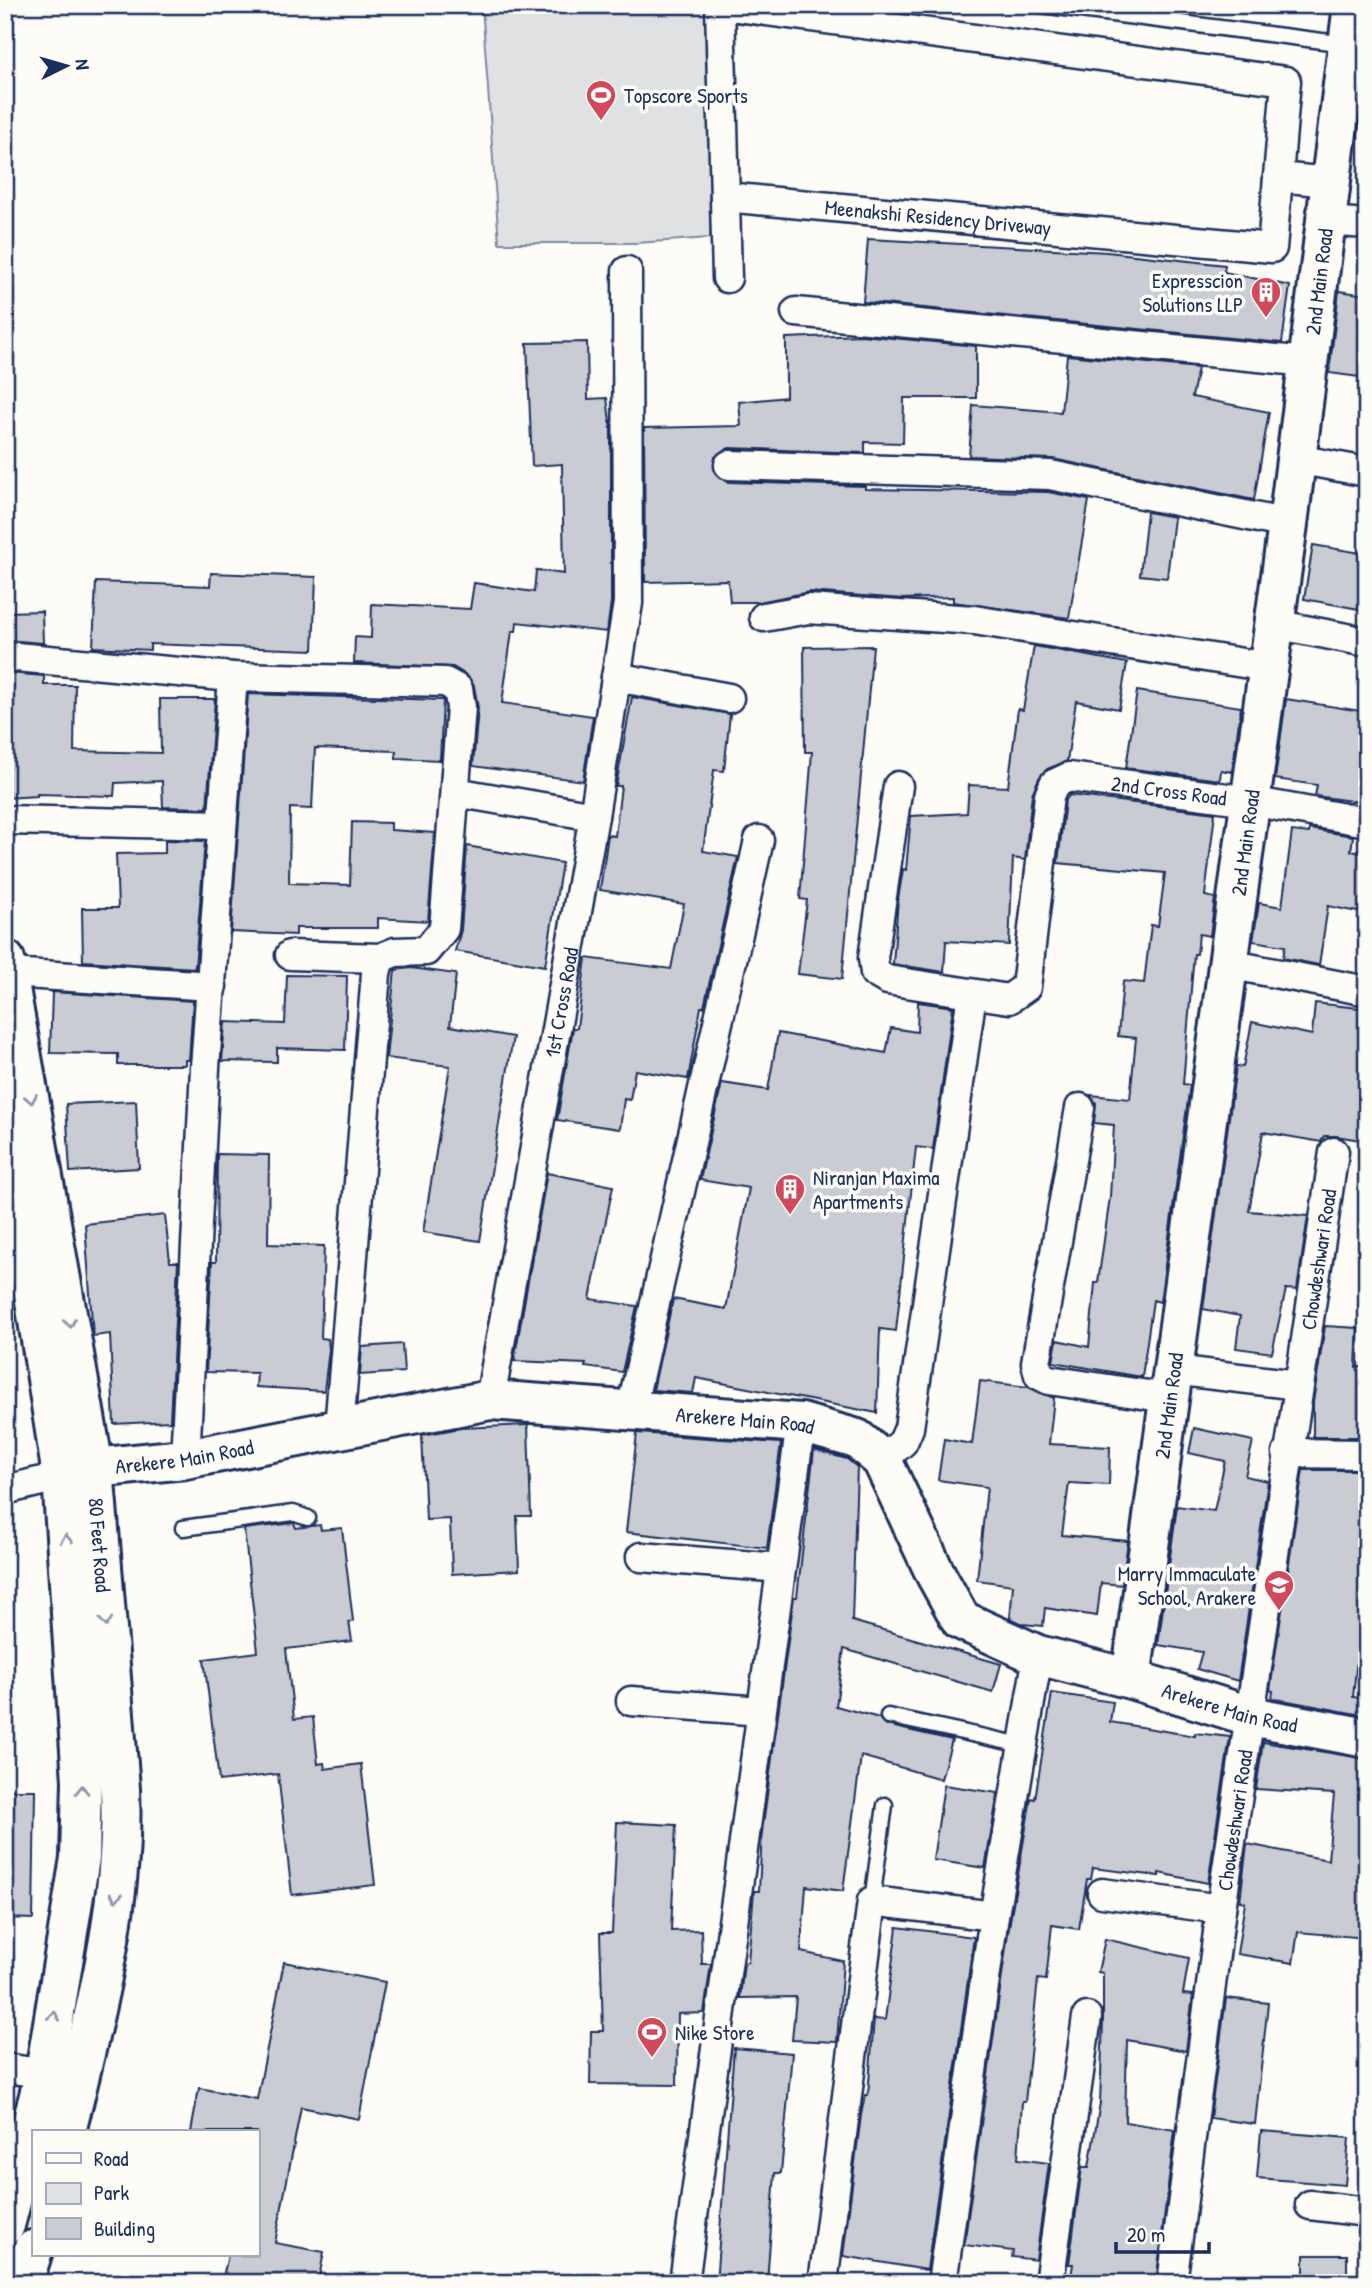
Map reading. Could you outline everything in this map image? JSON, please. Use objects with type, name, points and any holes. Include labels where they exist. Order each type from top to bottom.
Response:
[{"type":"street","name":"Meenakshi Residency Driveway","points":[[721,5],[1286,80],[1272,248],[725,197],[721,5]]},
{"type":"street","name":"2nd Main Road","points":[[1131,1679],[1288,524],[1353,5]]},
{"type":"street","points":[[1278,172],[1331,176]]},
{"type":"street","points":[[725,197],[727,278]]},
{"type":"street","points":[[1327,221],[1367,224]]},
{"type":"street","name":"1st Cross Road","points":[[490,1400],[594,816],[628,603],[627,271]]},
{"type":"street","points":[[796,312],[1308,362]]},
{"type":"street","points":[[1296,459],[1367,472]]},
{"type":"street","points":[[729,465],[1050,475],[1288,524]]},
{"type":"street","points":[[764,617],[808,609],[974,620],[1268,667]]},
{"type":"street","points":[[1274,624],[1367,642]]},
{"type":"street","points":[[5,656],[233,677],[445,682],[458,689],[461,707],[444,929],[426,951],[395,952],[380,958],[290,955]]},
{"type":"street","points":[[185,1458],[205,1068],[233,677]]},
{"type":"street","points":[[616,677],[729,698]]},
{"type":"street","name":"2nd Cross Road","points":[[972,993],[1009,999],[1026,987],[1049,796],[1054,784],[1069,777],[1250,801],[1367,822]]},
{"type":"street","points":[[882,1460],[903,1442],[909,1428],[972,993],[887,980],[875,973],[873,958],[898,786]]},
{"type":"street","points":[[455,792],[594,816]]},
{"type":"street","points":[[5,820],[222,825]]},
{"type":"street","points":[[631,1410],[759,840]]},
{"type":"street","points":[[339,1429],[376,973],[380,958]]},
{"type":"street","points":[[1228,964],[1367,991]]},
{"type":"street","points":[[7,967],[212,986]]},
{"type":"street","name":"80 Feet Road","points":[[7,967],[120,1789],[116,1906],[62,2076],[40,2130]]},
{"type":"street","name":"80 Feet Road","points":[[5,1105],[78,1472],[81,1843],[62,2076],[66,2130]]},
{"type":"street","points":[[1080,1108],[1036,1363],[1039,1375],[1049,1380],[1298,1385]]},
{"type":"street","name":"Chowdeshwari Road","points":[[1172,2283],[1221,1909],[1334,1152]]},
{"type":"street","name":"Arekere Main Road","points":[[5,1490],[78,1472],[185,1458],[490,1400],[801,1423],[857,1439],[882,1460],[935,1573],[961,1620],[1038,1656],[1131,1679],[1250,1716],[1367,1738]]},
{"type":"street","points":[[684,2283],[801,1423]]},
{"type":"street","points":[[1287,1453],[1367,1454]]},
{"type":"street","points":[[640,1557],[781,1568]]},
{"type":"street","points":[[943,2283],[994,1916],[1038,1656]]},
{"type":"street","points":[[631,1701],[761,1711]]},
{"type":"street","points":[[81,1843],[120,1845]]},
{"type":"street","points":[[1102,1893],[1221,1909]]},
{"type":"street","points":[[823,2283],[872,1901],[994,1916]]},
{"type":"street","points":[[1049,2283],[1087,2017]]},
{"type":"street","points":[[5,2068],[62,2076]]},
{"type":"street","name":"80 Feet Road","points":[[6,2215],[32,2150]]},
{"type":"street","points":[[1310,2205],[1367,2212]]},
{"type":"street","points":[[23,2283],[32,2253]]},
{"type":"lane","points":[[1041,5],[1348,44]]},
{"type":"lane","points":[[183,1528],[293,1513],[308,1518]]},
{"type":"lane","points":[[888,1716],[1022,1745]]},
{"type":"lane","points":[[872,1901],[885,1805]]},
{"type":"green space","name":"Topscore Sports","points":[[482,5],[713,5],[710,238],[636,243],[499,243]]},
{"type":"building","points":[[868,239],[1107,252],[1225,265],[1224,272],[1290,286],[1282,343],[863,302]]},
{"type":"building","points":[[1339,291],[1367,295],[1367,378],[1329,373]]},
{"type":"building","points":[[861,335],[976,346],[976,398],[904,398],[903,443],[865,442],[865,453],[729,448],[715,457],[715,473],[728,482],[865,486],[865,489],[1048,492],[1089,500],[1069,618],[953,602],[953,597],[903,599],[809,592],[759,602],[730,602],[728,580],[645,582],[644,428],[741,426],[739,402],[786,397],[786,338]]},
{"type":"building","points":[[587,342],[588,399],[607,398],[611,429],[611,602],[607,632],[517,622],[516,631],[512,631],[502,703],[593,716],[583,781],[473,766],[478,708],[474,686],[466,675],[453,667],[354,663],[355,637],[371,638],[372,604],[470,609],[474,583],[534,592],[536,570],[564,574],[562,464],[532,466],[527,343]]},
{"type":"building","points":[[1067,355],[1198,368],[1192,397],[1269,412],[1254,500],[1053,459],[969,456],[973,405],[1061,412]]},
{"type":"building","points":[[1147,512],[1174,517],[1167,578],[1140,575]]},
{"type":"building","points":[[1313,545],[1367,554],[1359,609],[1304,599]]},
{"type":"building","points":[[211,573],[316,577],[313,650],[150,644],[150,650],[93,647],[96,582],[210,586]]},
{"type":"building","points":[[42,611],[43,643],[5,640],[5,612]]},
{"type":"building","points":[[873,646],[842,979],[798,974],[807,900],[800,899],[812,752],[805,752],[804,647]]},
{"type":"building","points":[[1034,646],[1127,663],[1119,709],[1076,701],[1067,761],[1047,769],[1039,778],[1032,794],[1025,860],[1013,858],[1009,945],[946,941],[944,972],[893,964],[898,899],[903,869],[906,870],[911,816],[967,813],[969,785],[1008,787],[1018,709],[1023,710]]},
{"type":"building","points":[[8,673],[44,676],[44,685],[75,685],[74,751],[161,753],[160,699],[215,699],[207,808],[163,807],[162,781],[115,783],[114,796],[37,794],[5,798],[5,741],[10,740]]},
{"type":"building","points":[[1137,691],[1241,707],[1232,772],[1221,770],[1220,780],[1126,768]]},
{"type":"building","points":[[248,694],[443,700],[440,760],[396,758],[396,751],[315,748],[312,809],[290,808],[289,883],[350,885],[352,822],[391,823],[391,830],[435,833],[428,921],[378,918],[378,928],[296,928],[296,935],[231,932]]},
{"type":"building","points":[[632,697],[730,714],[724,771],[714,770],[703,851],[738,857],[704,1007],[701,1007],[688,1079],[635,1070],[630,1100],[624,1099],[620,1129],[557,1120],[573,1028],[577,1028],[586,958],[671,969],[684,904],[600,890],[608,835],[615,836],[621,786],[616,786]]},
{"type":"building","points":[[1286,699],[1367,712],[1367,803],[1315,796],[1317,785],[1275,779]]},
{"type":"building","points":[[1070,795],[1215,813],[1205,896],[1215,898],[1210,936],[1199,934],[1197,954],[1194,954],[1183,1084],[1190,1085],[1160,1302],[1153,1300],[1142,1377],[1053,1362],[1057,1340],[1089,1347],[1095,1283],[1098,1283],[1110,1197],[1114,1125],[1094,1123],[1096,1103],[1090,1095],[1130,1099],[1136,1038],[1118,1036],[1123,981],[1144,983],[1151,925],[1158,926],[1165,873],[1058,863],[1065,800]]},
{"type":"building","points":[[1309,829],[1353,836],[1351,851],[1367,854],[1367,914],[1328,906],[1319,965],[1283,958],[1285,946],[1253,941],[1259,903],[1282,907],[1292,831],[1309,833]]},
{"type":"building","points":[[165,840],[205,841],[195,968],[83,961],[82,908],[118,908],[116,854],[165,853]]},
{"type":"building","points":[[467,846],[562,863],[545,966],[455,951],[461,930]]},
{"type":"building","points":[[411,968],[456,974],[450,1026],[513,1037],[480,1241],[423,1232],[450,1066],[386,1058],[395,970]]},
{"type":"building","points":[[287,975],[347,976],[345,1050],[277,1048],[277,1062],[222,1061],[225,1022],[285,1024]]},
{"type":"building","points":[[52,992],[193,1001],[189,1060],[185,1060],[185,1065],[118,1065],[118,1054],[50,1053]]},
{"type":"building","points":[[918,1002],[953,1007],[933,1149],[916,1147],[896,1331],[880,1329],[877,1413],[696,1378],[693,1393],[653,1390],[673,1299],[726,1309],[749,1188],[700,1180],[722,1083],[768,1090],[778,1033],[886,1053],[891,1028],[917,1032]]},
{"type":"building","points":[[1315,1003],[1367,1009],[1367,1141],[1324,1136],[1321,1142],[1263,1132],[1249,1211],[1308,1216],[1297,1290],[1286,1289],[1272,1353],[1236,1348],[1240,1316],[1203,1309],[1236,1066],[1243,1067],[1252,1022],[1312,1035]]},
{"type":"building","points":[[136,1101],[139,1168],[70,1172],[66,1104]]},
{"type":"building","points":[[217,1154],[269,1155],[268,1244],[324,1246],[321,1338],[328,1339],[329,1349],[324,1391],[256,1387],[257,1373],[206,1372],[212,1262],[216,1262]]},
{"type":"building","points":[[547,1173],[613,1186],[590,1299],[637,1306],[622,1372],[585,1367],[586,1364],[514,1361]]},
{"type":"building","points":[[165,1215],[170,1262],[178,1262],[170,1421],[114,1424],[110,1334],[93,1336],[85,1224]]},
{"type":"building","points":[[1325,1326],[1358,1328],[1356,1367],[1367,1367],[1367,1437],[1313,1437],[1313,1402]]},
{"type":"building","points":[[402,1344],[404,1372],[360,1375],[362,1347]]},
{"type":"building","points":[[980,1381],[1028,1387],[1054,1398],[1049,1444],[1110,1447],[1109,1485],[1069,1483],[1062,1535],[1128,1541],[1122,1585],[1101,1583],[1097,1616],[1045,1608],[1043,1626],[1023,1624],[1010,1618],[1013,1585],[977,1580],[987,1487],[938,1480],[944,1439],[972,1444]]},
{"type":"building","points":[[528,1425],[531,1516],[517,1516],[519,1570],[452,1574],[450,1519],[426,1520],[422,1435],[461,1428]]},
{"type":"building","points":[[1194,1428],[1253,1441],[1245,1476],[1268,1481],[1238,1681],[1197,1669],[1202,1652],[1158,1645],[1177,1506],[1214,1511],[1225,1461],[1189,1453]]},
{"type":"building","points":[[637,1433],[781,1443],[767,1548],[626,1532]]},
{"type":"building","points":[[814,1450],[847,1459],[857,1467],[852,1621],[1001,1664],[993,1692],[844,1649],[836,1706],[879,1718],[886,1725],[952,1740],[941,1779],[861,1756],[843,1891],[806,1886],[801,1952],[843,1961],[837,2042],[792,2040],[796,1997],[740,1998],[744,1963],[748,1962],[754,1891],[759,1891],[762,1832],[794,1597],[797,1597]]},
{"type":"building","points":[[1303,1470],[1357,1470],[1361,1614],[1367,1614],[1367,1650],[1358,1650],[1353,1697],[1367,1699],[1367,1716],[1272,1698],[1273,1691],[1270,1690]]},
{"type":"building","points":[[294,1523],[296,1528],[320,1525],[321,1530],[342,1528],[353,1621],[349,1622],[352,1641],[286,1649],[294,1719],[313,1717],[318,1764],[324,1763],[325,1769],[361,1764],[375,1885],[292,1895],[278,1774],[219,1781],[204,1659],[258,1652],[244,1529]]},
{"type":"building","points":[[1052,1693],[1113,1702],[1110,1722],[1195,1736],[1195,1733],[1230,1737],[1208,1883],[1159,1873],[1159,1876],[1093,1868],[1091,1879],[1087,1879],[1079,1929],[1052,1925],[1046,1980],[1038,1979],[1025,2102],[1022,2102],[1018,2159],[1049,2163],[1036,2260],[1012,2257],[1013,2251],[964,2245],[1008,1933],[1031,1798],[1035,1799]]},
{"type":"building","points":[[1263,1742],[1367,1759],[1367,1938],[1298,1932],[1293,1963],[1237,1954],[1245,1902],[1240,1901],[1247,1844],[1328,1860],[1334,1794],[1256,1789]]},
{"type":"building","points":[[944,1785],[998,1793],[985,1868],[933,1860]]},
{"type":"building","points":[[5,1790],[35,1790],[33,1919],[5,1918]]},
{"type":"building","points":[[617,1822],[676,1825],[671,1931],[701,1930],[702,1964],[711,1964],[704,2013],[678,2014],[677,2085],[590,2084],[591,2031],[603,2031],[600,1933],[612,1933]]},
{"type":"building","points":[[897,1927],[974,1937],[927,2270],[843,2256],[861,2115],[865,2095],[868,2095],[874,2019],[885,2020]]},
{"type":"building","points":[[1105,1939],[1189,1958],[1183,1994],[1193,1995],[1186,2051],[1127,2040],[1125,2122],[1175,2130],[1156,2283],[1070,2283],[1073,2264],[1069,2264],[1082,2167],[1089,2167],[1100,2103],[1103,1973],[1098,1972]]},
{"type":"building","points":[[284,1962],[385,1982],[359,2119],[301,2107],[275,2243],[324,2252],[318,2283],[222,2283],[228,2256],[259,2256],[259,2130],[191,2130],[199,2088],[257,2099]]},
{"type":"building","points":[[1226,1998],[1268,2003],[1255,2124],[1210,2118]]},
{"type":"building","points":[[734,2048],[792,2053],[781,2173],[775,2173],[767,2283],[716,2283]]},
{"type":"building","points":[[1261,2131],[1349,2138],[1345,2185],[1257,2178]]},
{"type":"building","points":[[1304,2255],[1347,2255],[1347,2283],[1304,2283]]},
{"type":"place","name":"Topscore Sports","points":[[601,122]]},
{"type":"place","name":"Expresscion Solutions LLP","points":[[1266,319]]},
{"type":"place","name":"Niranjan Maxima Apartments","points":[[790,1216]]},
{"type":"place","name":"Marry Immaculate School, Arakere","points":[[1279,1612]]},
{"type":"place","name":"Nike Store","points":[[652,2059]]}]
